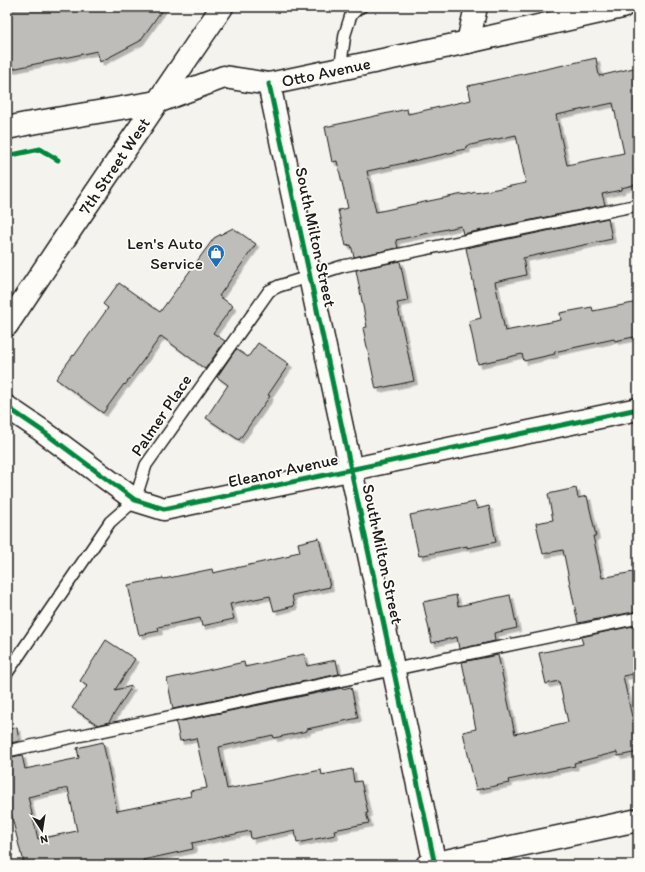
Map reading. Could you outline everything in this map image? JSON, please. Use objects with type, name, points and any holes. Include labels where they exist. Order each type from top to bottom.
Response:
[{"type":"street","name":"7th Street West","points":[[7,325],[222,7]]},
{"type":"street","points":[[468,42],[476,7]]},
{"type":"street","name":"Otto Avenue","points":[[7,128],[157,102],[224,77],[269,84],[468,42],[622,7]]},
{"type":"street","name":"South Milton Street","points":[[269,84],[393,670],[432,864]]},
{"type":"street","name":"Eleanor Avenue","points":[[7,407],[41,430],[135,500],[164,509],[638,409]]},
{"type":"street","points":[[432,864],[638,820]]},
{"type":"lane","points":[[340,69],[345,34],[351,15],[358,7]]},
{"type":"lane","name":"Palmer Place","points":[[135,500],[146,465],[269,291],[279,286],[343,266],[638,205]]},
{"type":"lane","points":[[7,673],[110,522],[135,500]]},
{"type":"lane","points":[[7,751],[638,618]]},
{"type":"building","points":[[7,7],[164,7],[140,41],[100,62],[97,51],[7,70]]},
{"type":"building","points":[[596,58],[599,76],[638,67],[638,184],[621,188],[621,190],[602,194],[605,205],[463,234],[461,226],[396,240],[398,248],[354,257],[351,245],[346,246],[338,210],[348,208],[337,161],[332,162],[325,127],[407,109],[408,114],[471,100],[468,86]],"holes":[[[613,103],[624,153],[567,165],[556,115]],[[516,135],[526,183],[376,212],[367,171],[467,149],[466,146]]]},
{"type":"building","points":[[608,218],[612,239],[523,258],[526,275],[495,282],[505,331],[561,320],[560,313],[592,307],[593,311],[638,302],[638,336],[615,341],[614,339],[554,352],[555,354],[524,361],[522,354],[478,364],[469,321],[481,318],[466,248]]},
{"type":"building","points":[[233,228],[256,244],[219,296],[233,306],[213,333],[225,341],[205,369],[161,336],[103,413],[56,379],[108,308],[103,304],[119,283],[160,312],[214,238]]},
{"type":"building","points":[[400,261],[408,301],[397,303],[414,381],[376,389],[363,328],[367,327],[356,270]]},
{"type":"building","points":[[258,343],[289,364],[268,395],[270,396],[239,440],[206,418],[228,385],[217,377],[236,349],[248,357]]},
{"type":"building","points":[[576,488],[578,498],[587,496],[596,536],[593,536],[602,578],[638,571],[638,611],[578,623],[563,550],[543,554],[536,523],[553,520],[548,494]]},
{"type":"building","points":[[475,502],[477,509],[489,506],[496,542],[467,548],[467,546],[419,556],[410,515]]},
{"type":"building","points":[[319,538],[330,587],[292,595],[294,606],[274,611],[270,596],[230,604],[234,619],[202,626],[200,618],[158,627],[159,631],[139,635],[128,585],[212,569],[213,573],[290,556],[290,554],[300,552],[298,543]]},
{"type":"building","points":[[456,595],[458,606],[510,595],[517,628],[494,633],[495,641],[459,649],[457,637],[432,643],[423,602]]},
{"type":"building","points":[[638,625],[638,673],[623,676],[638,740],[638,752],[618,756],[617,752],[574,763],[575,766],[508,780],[509,783],[476,790],[463,732],[476,729],[462,662],[498,655],[515,734],[568,722],[559,681],[546,684],[539,653],[583,644],[581,637]]},
{"type":"building","points":[[106,640],[135,659],[115,690],[132,686],[109,722],[98,725],[72,708],[87,686],[80,681]]},
{"type":"building","points":[[304,654],[307,666],[336,660],[339,674],[173,709],[167,679],[244,662],[245,667]]},
{"type":"building","points":[[351,687],[358,718],[274,738],[273,735],[219,747],[227,789],[321,770],[322,775],[352,769],[354,782],[361,781],[369,823],[334,830],[335,835],[297,843],[295,830],[251,839],[250,831],[192,843],[193,849],[143,860],[144,865],[24,865],[7,801],[7,758],[22,755],[25,769],[79,758],[77,748],[103,742],[117,811],[191,796],[190,791],[207,788],[196,738],[180,741],[176,722]],"holes":[[[68,788],[77,831],[38,839],[28,797]]]},
{"type":"building","points":[[17,728],[19,741],[7,744],[7,729]]},
{"type":"cycle path","points":[[269,84],[435,865]]},
{"type":"cycle path","points":[[7,156],[40,149],[58,160]]},
{"type":"cycle path","points":[[7,407],[41,430],[135,500],[164,509],[638,409]]},
{"type":"place","name":"Len's Auto Service","points":[[216,268]]}]
